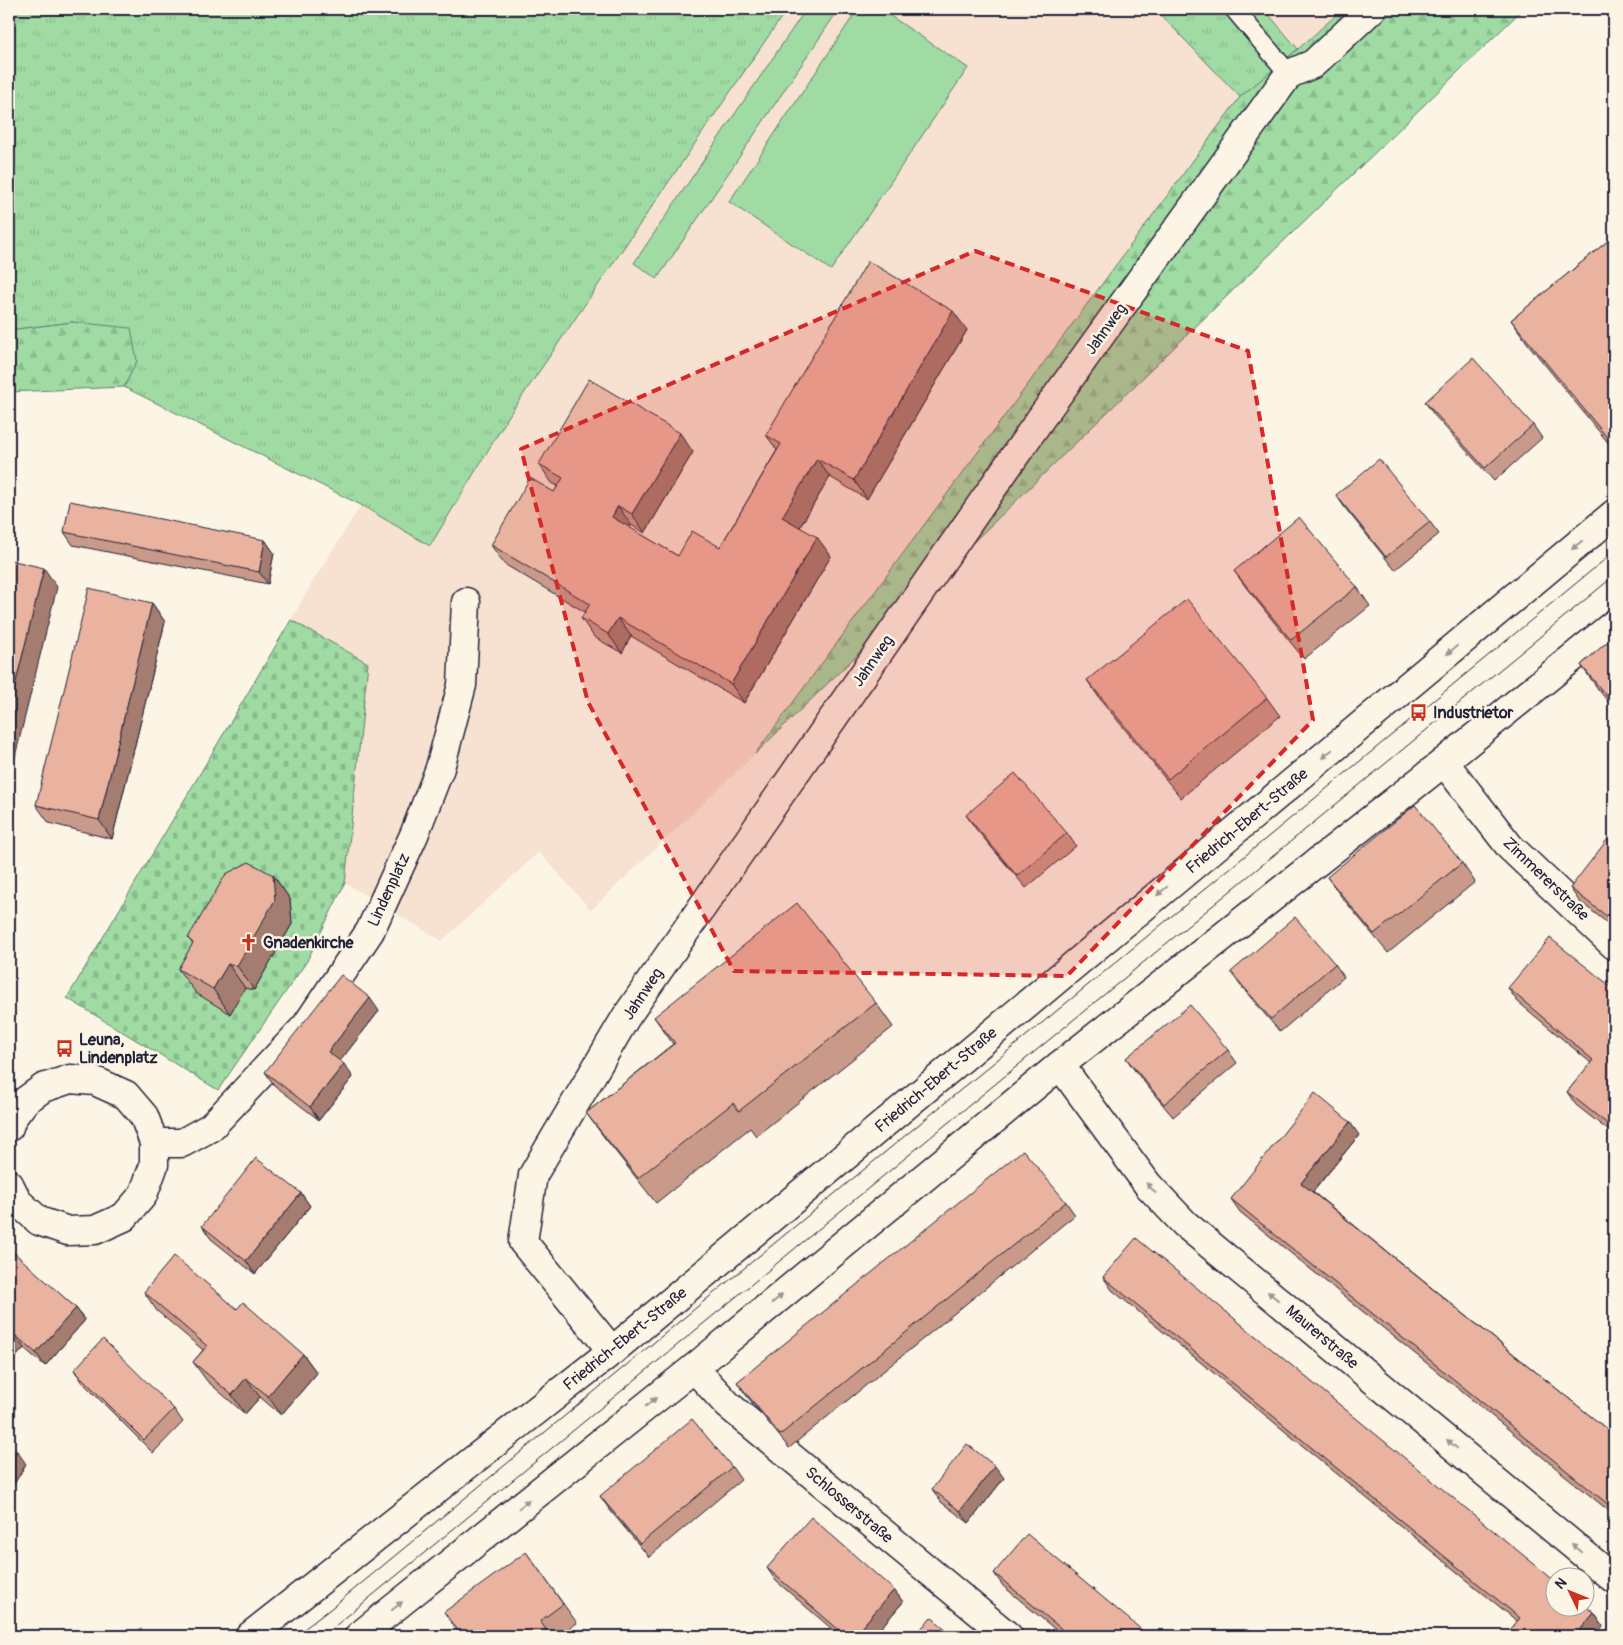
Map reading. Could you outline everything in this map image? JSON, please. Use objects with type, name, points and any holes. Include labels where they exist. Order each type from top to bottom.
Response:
[{"type":"street","points":[[1289,74],[1313,64],[1372,9]]},
{"type":"street","name":"Jahnweg","points":[[612,1351],[523,1242],[533,1175],[626,1017],[1041,418],[1289,74]]},
{"type":"street","name":"Friedrich-Ebert-Straße","points":[[250,1636],[612,1351],[1614,514]]},
{"type":"street","name":"Lindenplatz","points":[[154,1143],[182,1143],[211,1127],[306,1026],[370,931],[414,835],[440,768],[462,686],[466,602]]},
{"type":"street","points":[[360,1636],[694,1368],[1060,1065],[1444,762],[1614,624]]},
{"type":"street","name":"Zimmererstraße","points":[[1444,762],[1510,847],[1614,945]]},
{"type":"street","name":"Maurerstraße","points":[[1060,1065],[1148,1185],[1185,1224],[1614,1579]]},
{"type":"street","points":[[9,1126],[17,1092],[43,1088],[70,1079],[95,1081],[126,1095],[144,1116],[154,1143],[154,1165],[143,1195],[124,1217],[94,1230],[68,1231],[40,1221],[12,1201]]},
{"type":"street","name":"Schlosserstraße","points":[[694,1368],[728,1405],[1008,1636]]},
{"type":"lane","points":[[1234,9],[1289,74]]},
{"type":"highlighted area","points":[[975,251],[1248,351],[1313,720],[1067,976],[734,971],[588,702],[521,449]]},
{"type":"shaded area","points":[[787,9],[1155,9],[1240,97],[755,754],[591,910],[539,852],[442,941],[345,883],[368,663],[291,620],[361,505],[430,545],[510,414]]},
{"type":"shaded area","points":[[1264,9],[1343,9],[1298,49]]},
{"type":"green space","points":[[9,9],[787,9],[510,414],[430,546],[361,505],[124,387],[137,361],[73,322],[9,330]]},
{"type":"green space","points":[[806,9],[839,9],[657,279],[634,263]]},
{"type":"green space","points":[[858,9],[880,9],[968,68],[831,270],[729,202]]},
{"type":"green space","points":[[1155,9],[1264,9],[1298,49],[1240,97]]},
{"type":"green space","points":[[1343,9],[1523,9],[755,754],[1240,97]]},
{"type":"green space","points":[[73,322],[131,328],[137,361],[124,387],[9,392],[9,330]]},
{"type":"green space","points":[[291,620],[368,663],[345,883],[307,961],[218,1090],[67,998]]},
{"type":"building","points":[[1614,236],[1614,438],[1610,441],[1511,320]]},
{"type":"building","points":[[868,261],[953,311],[854,480],[817,459],[782,517],[817,537],[731,684],[618,618],[608,634],[581,618],[590,604],[491,545],[530,478],[554,492],[563,478],[539,464],[589,379],[680,433],[632,514],[618,506],[612,517],[678,556],[692,531],[720,547],[781,444],[766,435]]},
{"type":"building","points":[[1473,358],[1533,425],[1485,468],[1425,402]]},
{"type":"building","points":[[1379,459],[1430,522],[1386,557],[1336,495]]},
{"type":"building","points":[[70,501],[265,540],[259,572],[64,532]]},
{"type":"building","points":[[1299,517],[1357,587],[1291,640],[1234,571]]},
{"type":"building","points":[[10,560],[44,568],[9,710],[9,564]]},
{"type":"building","points":[[89,588],[152,603],[99,820],[36,805]]},
{"type":"building","points":[[1187,599],[1267,698],[1168,779],[1087,680]]},
{"type":"building","points":[[1614,636],[1614,705],[1581,665]]},
{"type":"building","points":[[1015,773],[1067,833],[1017,876],[966,815]]},
{"type":"building","points":[[1415,805],[1462,863],[1374,934],[1327,877]]},
{"type":"building","points":[[1607,840],[1614,846],[1613,921],[1570,888]]},
{"type":"building","points":[[249,862],[273,875],[275,900],[237,966],[228,964],[213,989],[178,969],[193,943],[188,938],[226,874]]},
{"type":"building","points":[[797,903],[876,1003],[739,1111],[733,1103],[638,1178],[586,1113],[675,1043],[654,1017]]},
{"type":"building","points":[[1295,917],[1335,964],[1271,1019],[1231,972]]},
{"type":"building","points":[[1550,938],[1614,989],[1614,1129],[1567,1092],[1593,1060],[1508,988]]},
{"type":"building","points":[[341,975],[370,998],[328,1052],[344,1064],[310,1107],[265,1072]]},
{"type":"building","points":[[1190,1005],[1228,1050],[1164,1104],[1126,1058]]},
{"type":"building","points":[[1315,1093],[1350,1122],[1301,1183],[1614,1435],[1614,1509],[1231,1199]]},
{"type":"building","points":[[1023,1150],[1066,1202],[780,1435],[737,1382]]},
{"type":"building","points":[[256,1158],[301,1193],[246,1261],[202,1226]]},
{"type":"building","points":[[1136,1238],[1546,1574],[1546,1618],[1590,1618],[1575,1636],[1505,1636],[1520,1618],[1103,1277]]},
{"type":"building","points":[[10,1249],[76,1308],[36,1353],[15,1335],[9,1342]]},
{"type":"building","points":[[174,1256],[237,1309],[243,1302],[303,1354],[268,1396],[246,1378],[232,1395],[193,1362],[207,1346],[144,1292]]},
{"type":"building","points":[[103,1339],[174,1409],[144,1440],[74,1370]]},
{"type":"building","points":[[692,1419],[732,1467],[640,1544],[600,1496]]},
{"type":"building","points":[[967,1444],[995,1466],[960,1511],[932,1489]]},
{"type":"building","points":[[9,1447],[17,1451],[9,1465]]},
{"type":"building","points":[[811,1517],[894,1590],[854,1636],[846,1636],[767,1568]]},
{"type":"building","points":[[1027,1534],[1149,1636],[1070,1636],[994,1573]]},
{"type":"building","points":[[526,1552],[563,1604],[540,1621],[549,1634],[546,1636],[461,1636],[444,1612]]},
{"type":"building","points":[[931,1617],[954,1636],[915,1636]]},
{"type":"building","points":[[424,1631],[428,1636],[417,1636]]},
{"type":"tram line","points":[[295,1636],[329,1610],[1614,552]]},
{"type":"tram line","points":[[323,1636],[1614,576]]},
{"type":"place","name":"Industrietor","points":[[1419,713]]},
{"type":"place","name":"Gnadenkirche","points":[[249,943]]},
{"type":"place","name":"Leuna, Lindenplatz","points":[[65,1049]]}]
